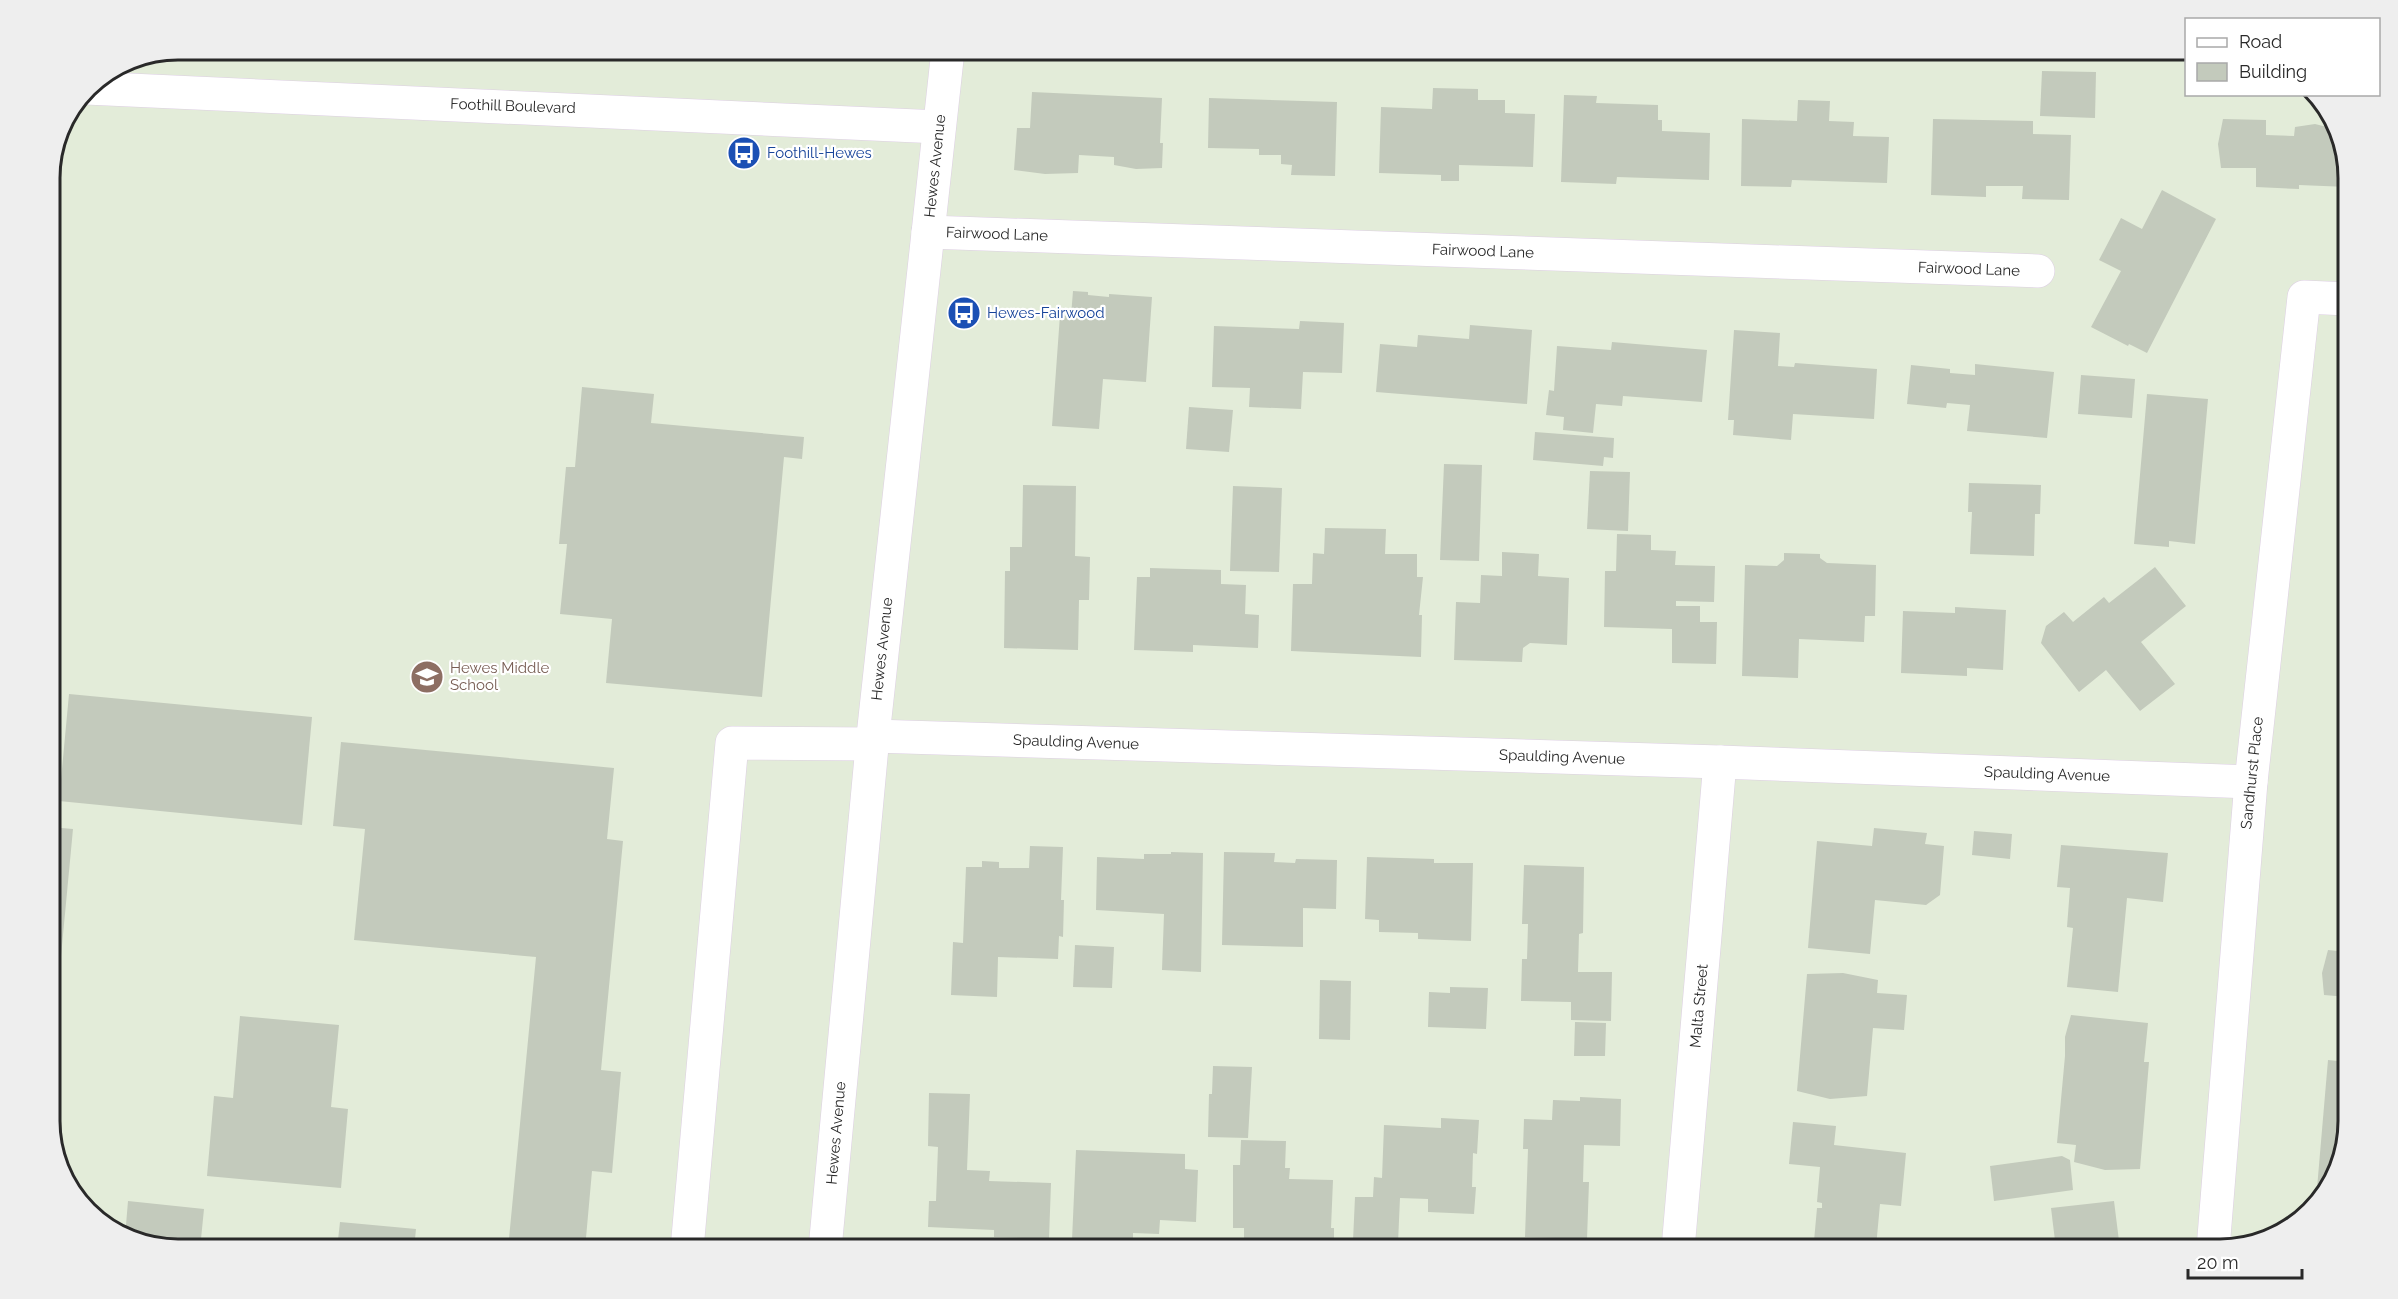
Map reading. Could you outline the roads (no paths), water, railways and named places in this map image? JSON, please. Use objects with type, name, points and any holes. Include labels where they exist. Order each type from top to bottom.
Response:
[{"type":"street","name":"Hewes Avenue","points":[[826,1239],[873,740],[947,60]]},
{"type":"street","name":"Foothill Boulevard","points":[[101,89],[939,127]]},
{"type":"street","name":"Fairwood Lane","points":[[928,232],[2038,271]]},
{"type":"street","name":"Sandhurst Place","points":[[2214,1239],[2251,782],[2304,297],[2338,298]]},
{"type":"street","name":"Spaulding Avenue","points":[[688,1239],[732,743],[873,740],[1720,762],[2251,782]]},
{"type":"street","name":"Malta Street","points":[[1679,1239],[1720,762]]},
{"type":"place","name":"Foothill-Hewes","points":[[744,153]]},
{"type":"place","name":"Hewes-Fairwood","points":[[964,313]]},
{"type":"place","name":"Hewes Middle School","points":[[427,677]]}]
